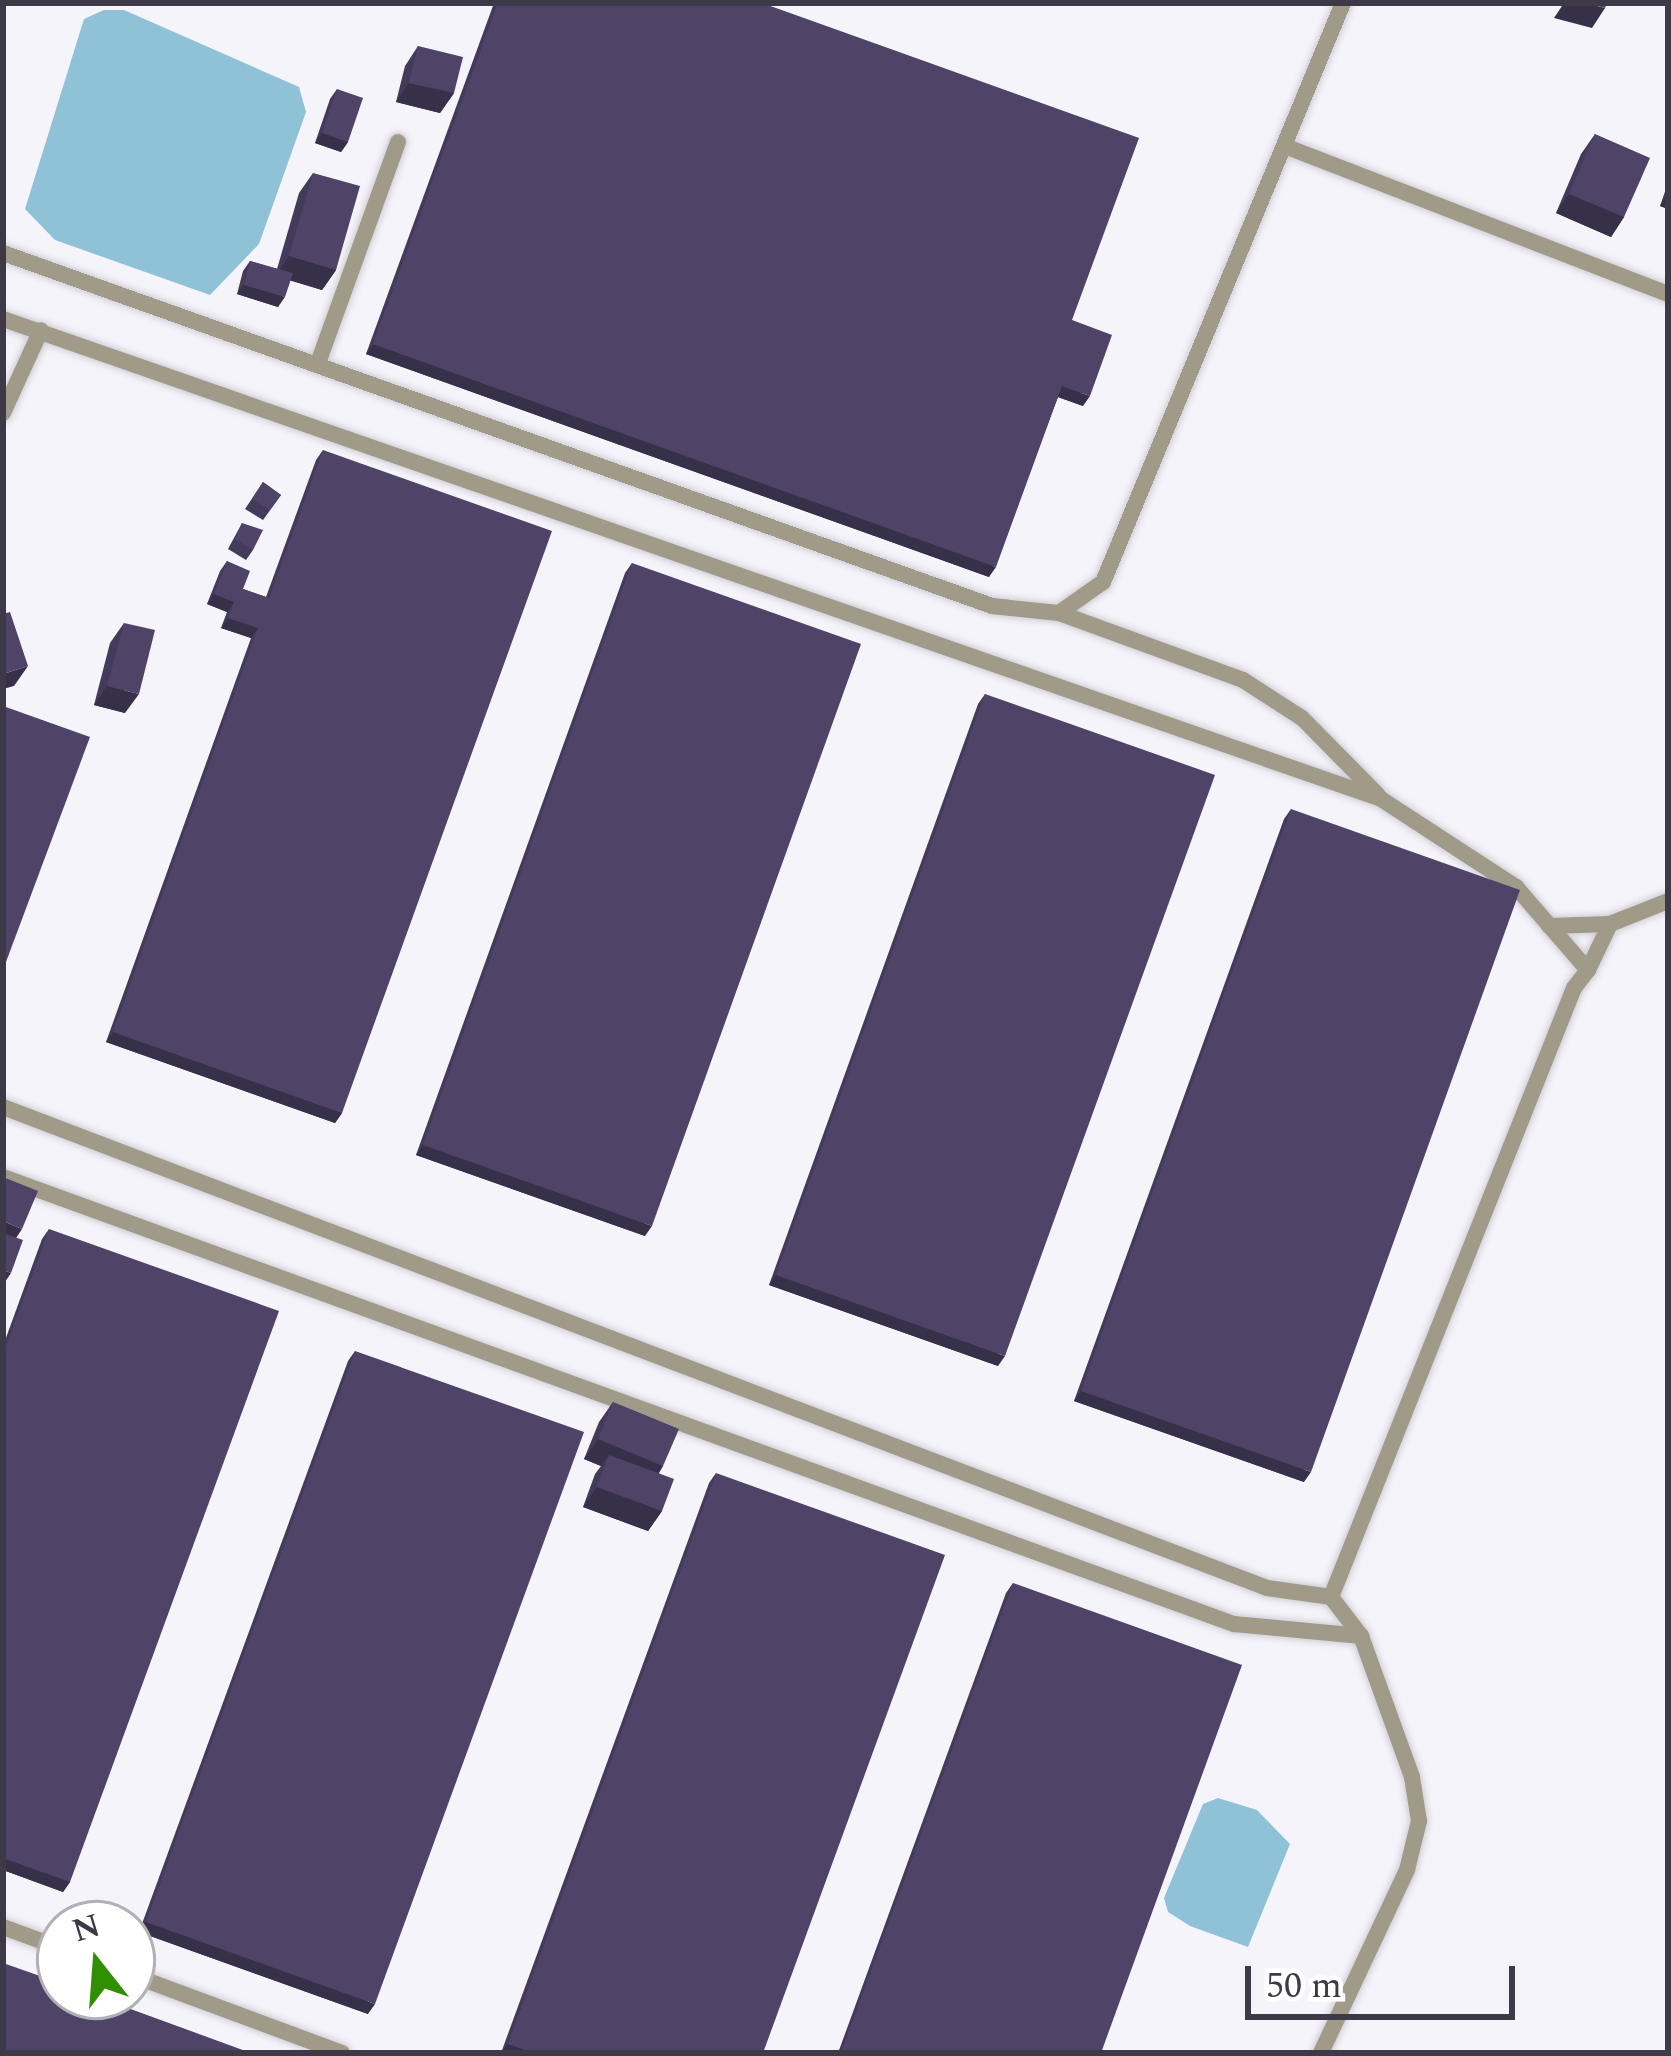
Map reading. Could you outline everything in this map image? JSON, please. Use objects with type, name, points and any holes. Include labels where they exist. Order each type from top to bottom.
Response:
[{"type":"lane","points":[[1059,613],[1103,582],[1343,3]]},
{"type":"lane","points":[[318,363],[398,142]]},
{"type":"lane","points":[[1287,147],[1668,294]]},
{"type":"lane","points":[[3,253],[992,605],[1059,613],[1243,680],[1302,718],[1381,799],[1516,887],[1588,970]]},
{"type":"lane","points":[[3,319],[1381,799]]},
{"type":"lane","points":[[3,413],[40,330]]},
{"type":"lane","points":[[1550,926],[1610,924],[1668,901]]},
{"type":"lane","points":[[1331,1597],[1574,988],[1610,924]]},
{"type":"lane","points":[[3,1107],[1267,1588],[1331,1597],[1361,1636],[1412,1777],[1419,1821],[1407,1870],[1321,2053]]},
{"type":"lane","points":[[3,1177],[1234,1624],[1361,1636]]},
{"type":"lane","points":[[3,1927],[36,1939]]},
{"type":"lane","points":[[156,1984],[342,2053]]},
{"type":"water","points":[[104,10],[124,10],[299,87],[306,112],[259,244],[210,295],[55,240],[25,209],[84,19]]},
{"type":"water","points":[[1218,1798],[1257,1810],[1290,1844],[1248,1947],[1190,1926],[1168,1912],[1164,1898],[1203,1804]]},
{"type":"building","points":[[498,3],[762,3],[1139,138],[1072,320],[1112,335],[1090,396],[1062,386],[996,567],[373,344]]},
{"type":"building","points":[[418,46],[463,57],[454,93],[409,83]]},
{"type":"building","points":[[337,89],[363,98],[348,142],[322,133]]},
{"type":"building","points":[[1595,134],[1650,158],[1624,217],[1569,194]]},
{"type":"building","points":[[313,173],[360,186],[336,270],[289,256]]},
{"type":"building","points":[[250,261],[293,273],[285,297],[244,285]]},
{"type":"building","points":[[323,450],[552,531],[342,1113],[113,1032],[258,628],[228,618],[234,602],[214,594],[227,561],[250,571],[243,589],[269,598]]},
{"type":"building","points":[[263,482],[281,495],[270,510],[252,499]]},
{"type":"building","points":[[242,523],[263,530],[253,550],[235,539]]},
{"type":"building","points":[[632,563],[861,644],[652,1226],[423,1145]]},
{"type":"building","points":[[10,612],[28,666],[3,674],[3,614]]},
{"type":"building","points":[[124,623],[155,630],[139,694],[107,686]]},
{"type":"building","points":[[985,694],[1215,775],[1005,1356],[776,1275]]},
{"type":"building","points":[[3,706],[90,737],[3,970]]},
{"type":"building","points":[[1291,809],[1520,890],[1311,1472],[1081,1391]]},
{"type":"building","points":[[3,1177],[38,1191],[22,1229],[3,1221]]},
{"type":"building","points":[[49,1229],[279,1311],[70,1882],[3,1858],[3,1355]]},
{"type":"building","points":[[3,1233],[23,1240],[11,1273],[3,1270]]},
{"type":"building","points":[[355,1351],[584,1432],[375,2004],[156,1926],[154,1900]]},
{"type":"building","points":[[613,1402],[679,1429],[663,1466],[598,1439]]},
{"type":"building","points":[[609,1455],[674,1479],[662,1511],[597,1487]]},
{"type":"building","points":[[716,1473],[945,1555],[763,2053],[534,2053],[508,2044]]},
{"type":"building","points":[[1013,1583],[1242,1665],[1101,2053],[841,2053]]},
{"type":"building","points":[[3,1963],[36,1975],[36,2020],[156,2018],[251,2053],[3,2053]]}]
